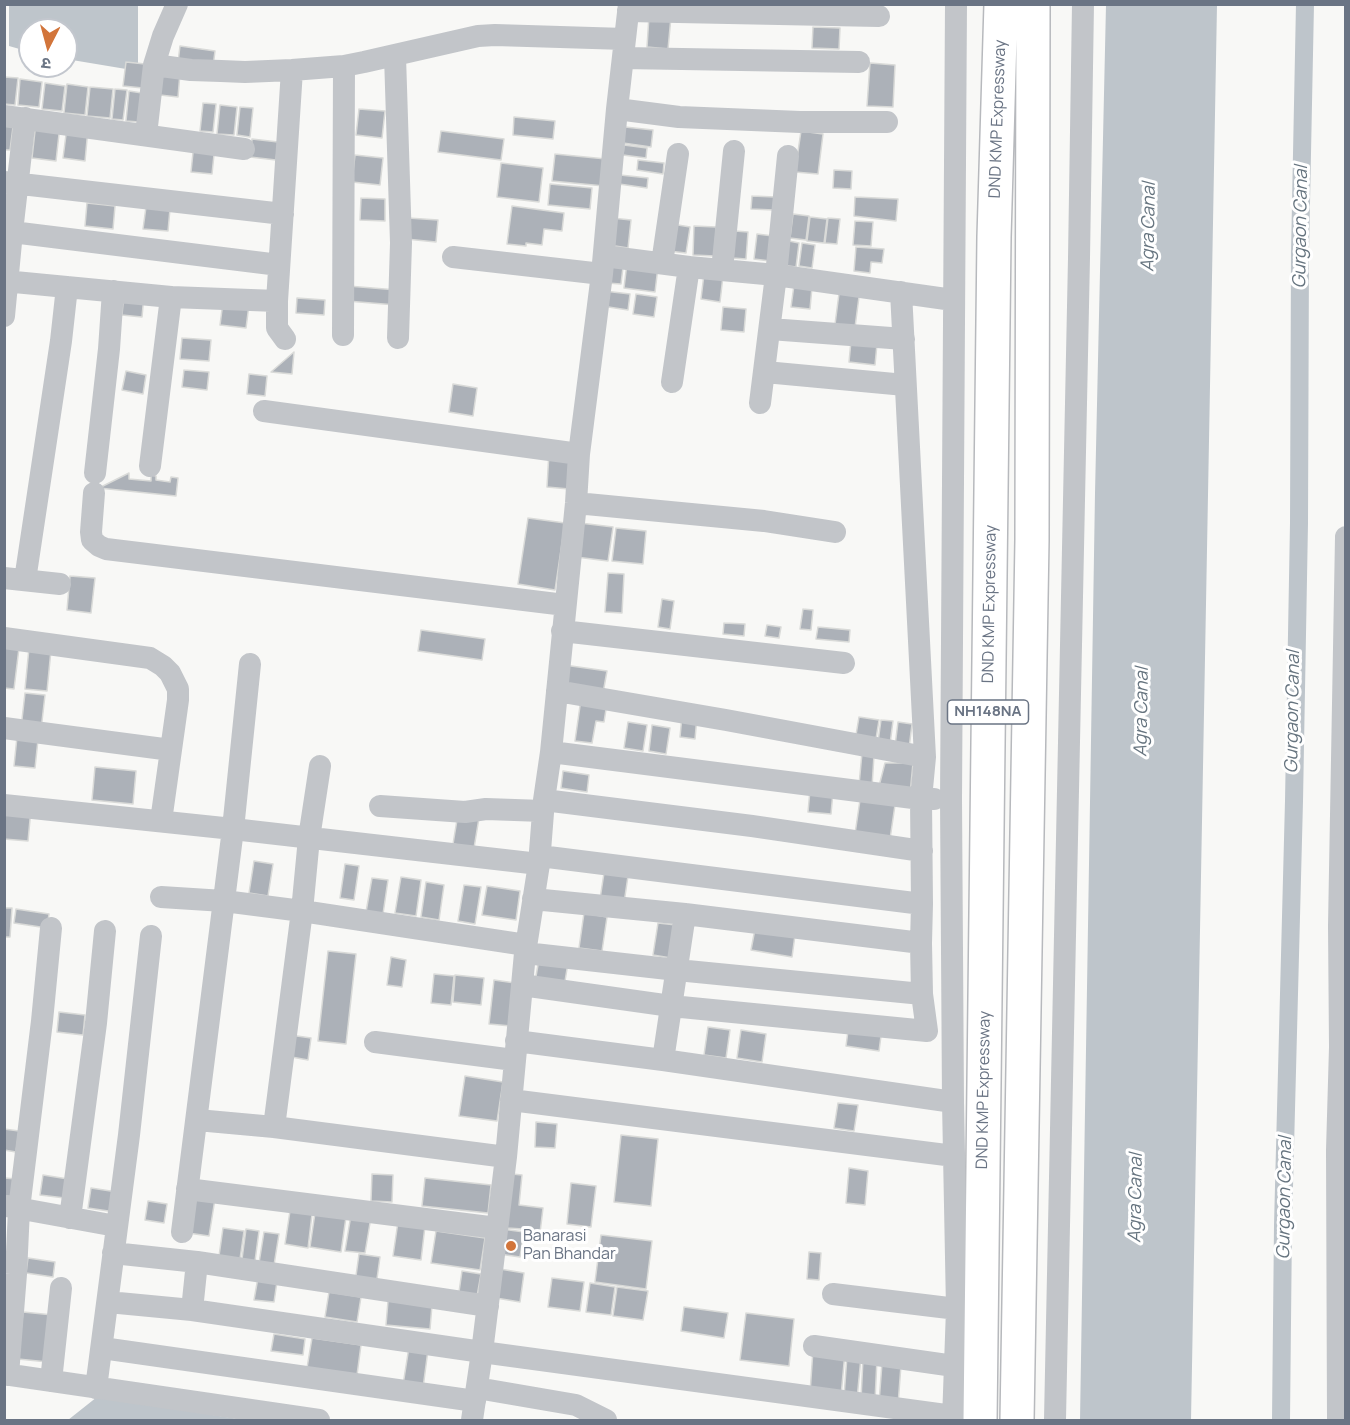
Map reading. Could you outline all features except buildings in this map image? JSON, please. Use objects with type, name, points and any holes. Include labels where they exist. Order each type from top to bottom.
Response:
[{"type":"highway","name":"DND KMP Expressway","points":[[962,1419],[1001,4]]},
{"type":"highway","name":"DND KMP Expressway","points":[[1017,1420],[1032,540],[1034,4]]},
{"type":"street","points":[[146,135],[154,65],[163,36],[177,4]]},
{"type":"street","points":[[108,1302],[192,1310],[962,1419],[954,1366],[957,1309],[951,800],[956,4]]},
{"type":"street","points":[[1055,1420],[1083,4]]},
{"type":"street","points":[[474,1403],[506,1157],[526,949],[540,860],[579,454],[603,265],[629,8],[879,16]]},
{"type":"street","points":[[154,65],[191,70],[245,72],[344,66],[478,36],[495,35],[624,49],[859,63]]},
{"type":"street","points":[[395,56],[401,243],[398,338]]},
{"type":"street","points":[[343,335],[344,66]]},
{"type":"street","points":[[285,339],[278,328],[277,302],[291,70]]},
{"type":"street","points":[[617,109],[679,117],[800,122],[887,122]]},
{"type":"street","points":[[4,316],[15,117],[244,149]]},
{"type":"street","points":[[722,270],[734,151]]},
{"type":"street","points":[[662,263],[678,154]]},
{"type":"street","points":[[760,403],[789,156]]},
{"type":"street","points":[[11,182],[283,214]]},
{"type":"street","points":[[8,232],[279,265]]},
{"type":"street","points":[[453,257],[603,265],[662,263],[776,275],[953,300]]},
{"type":"street","points":[[672,382],[689,267]]},
{"type":"street","points":[[6,281],[171,297],[277,302]]},
{"type":"street","points":[[60,584],[15,579],[61,340],[67,287]]},
{"type":"street","points":[[113,291],[91,532],[92,540],[99,546],[106,549],[565,604]]},
{"type":"street","points":[[522,985],[671,1006],[927,1031],[922,1000],[921,943],[921,799],[925,757],[901,292]]},
{"type":"street","points":[[150,466],[171,297]]},
{"type":"street","points":[[770,329],[904,339]]},
{"type":"street","points":[[765,372],[905,385]]},
{"type":"street","points":[[264,411],[579,454]]},
{"type":"street","points":[[576,502],[835,532]]},
{"type":"street","points":[[1341,1417],[1346,537]]},
{"type":"street","points":[[562,631],[844,663]]},
{"type":"street","points":[[4,638],[150,658],[170,673],[178,689],[178,700],[162,821]]},
{"type":"street","points":[[182,1232],[233,829],[250,664]]},
{"type":"street","points":[[557,691],[925,757]]},
{"type":"street","points":[[4,728],[171,750]]},
{"type":"street","points":[[551,752],[921,799],[951,800]]},
{"type":"street","points":[[274,1127],[302,911],[309,838],[320,766]]},
{"type":"street","points":[[4,805],[540,860],[922,904]]},
{"type":"street","points":[[380,806],[465,812],[544,806],[752,826],[922,852]]},
{"type":"street","points":[[161,897],[224,901],[302,911],[526,949],[922,1000],[952,1012]]},
{"type":"street","points":[[533,899],[685,914],[921,943]]},
{"type":"street","points":[[663,1060],[685,914]]},
{"type":"street","points":[[51,928],[42,1021],[12,1207],[16,1274],[8,1330],[6,1375],[319,1420]]},
{"type":"street","points":[[70,1218],[96,1023],[105,931]]},
{"type":"street","points":[[96,1388],[129,1135],[151,936]]},
{"type":"street","points":[[375,1042],[663,1060],[953,1102]]},
{"type":"street","points":[[511,1100],[954,1156]]},
{"type":"street","points":[[197,1120],[274,1127],[506,1157]]},
{"type":"street","points":[[187,1189],[497,1228]]},
{"type":"street","points":[[12,1207],[116,1226]]},
{"type":"street","points":[[113,1253],[197,1262],[488,1306]]},
{"type":"street","points":[[192,1310],[197,1262]]},
{"type":"street","points":[[51,1381],[61,1288]]},
{"type":"street","points":[[833,1294],[957,1309]]},
{"type":"street","points":[[814,1346],[954,1366]]},
{"type":"street","points":[[102,1348],[474,1403],[576,1405],[606,1420]]},
{"type":"water","points":[[9,5],[138,5],[138,71],[78,61],[78,18],[18,18],[18,49],[9,46]]},
{"type":"water","name":"Agra Canal","points":[[1106,5],[1217,5],[1191,1420],[1080,1420],[1095,493]]},
{"type":"water","points":[[97,1397],[245,1420],[68,1420]]},
{"type":"waterway","name":"Gurgaon Canal","points":[[1281,1420],[1283,1225],[1299,523],[1300,253],[1305,4]]},
{"type":"place","name":"Banarasi Pan Bhandar","points":[[511,1246]]}]
